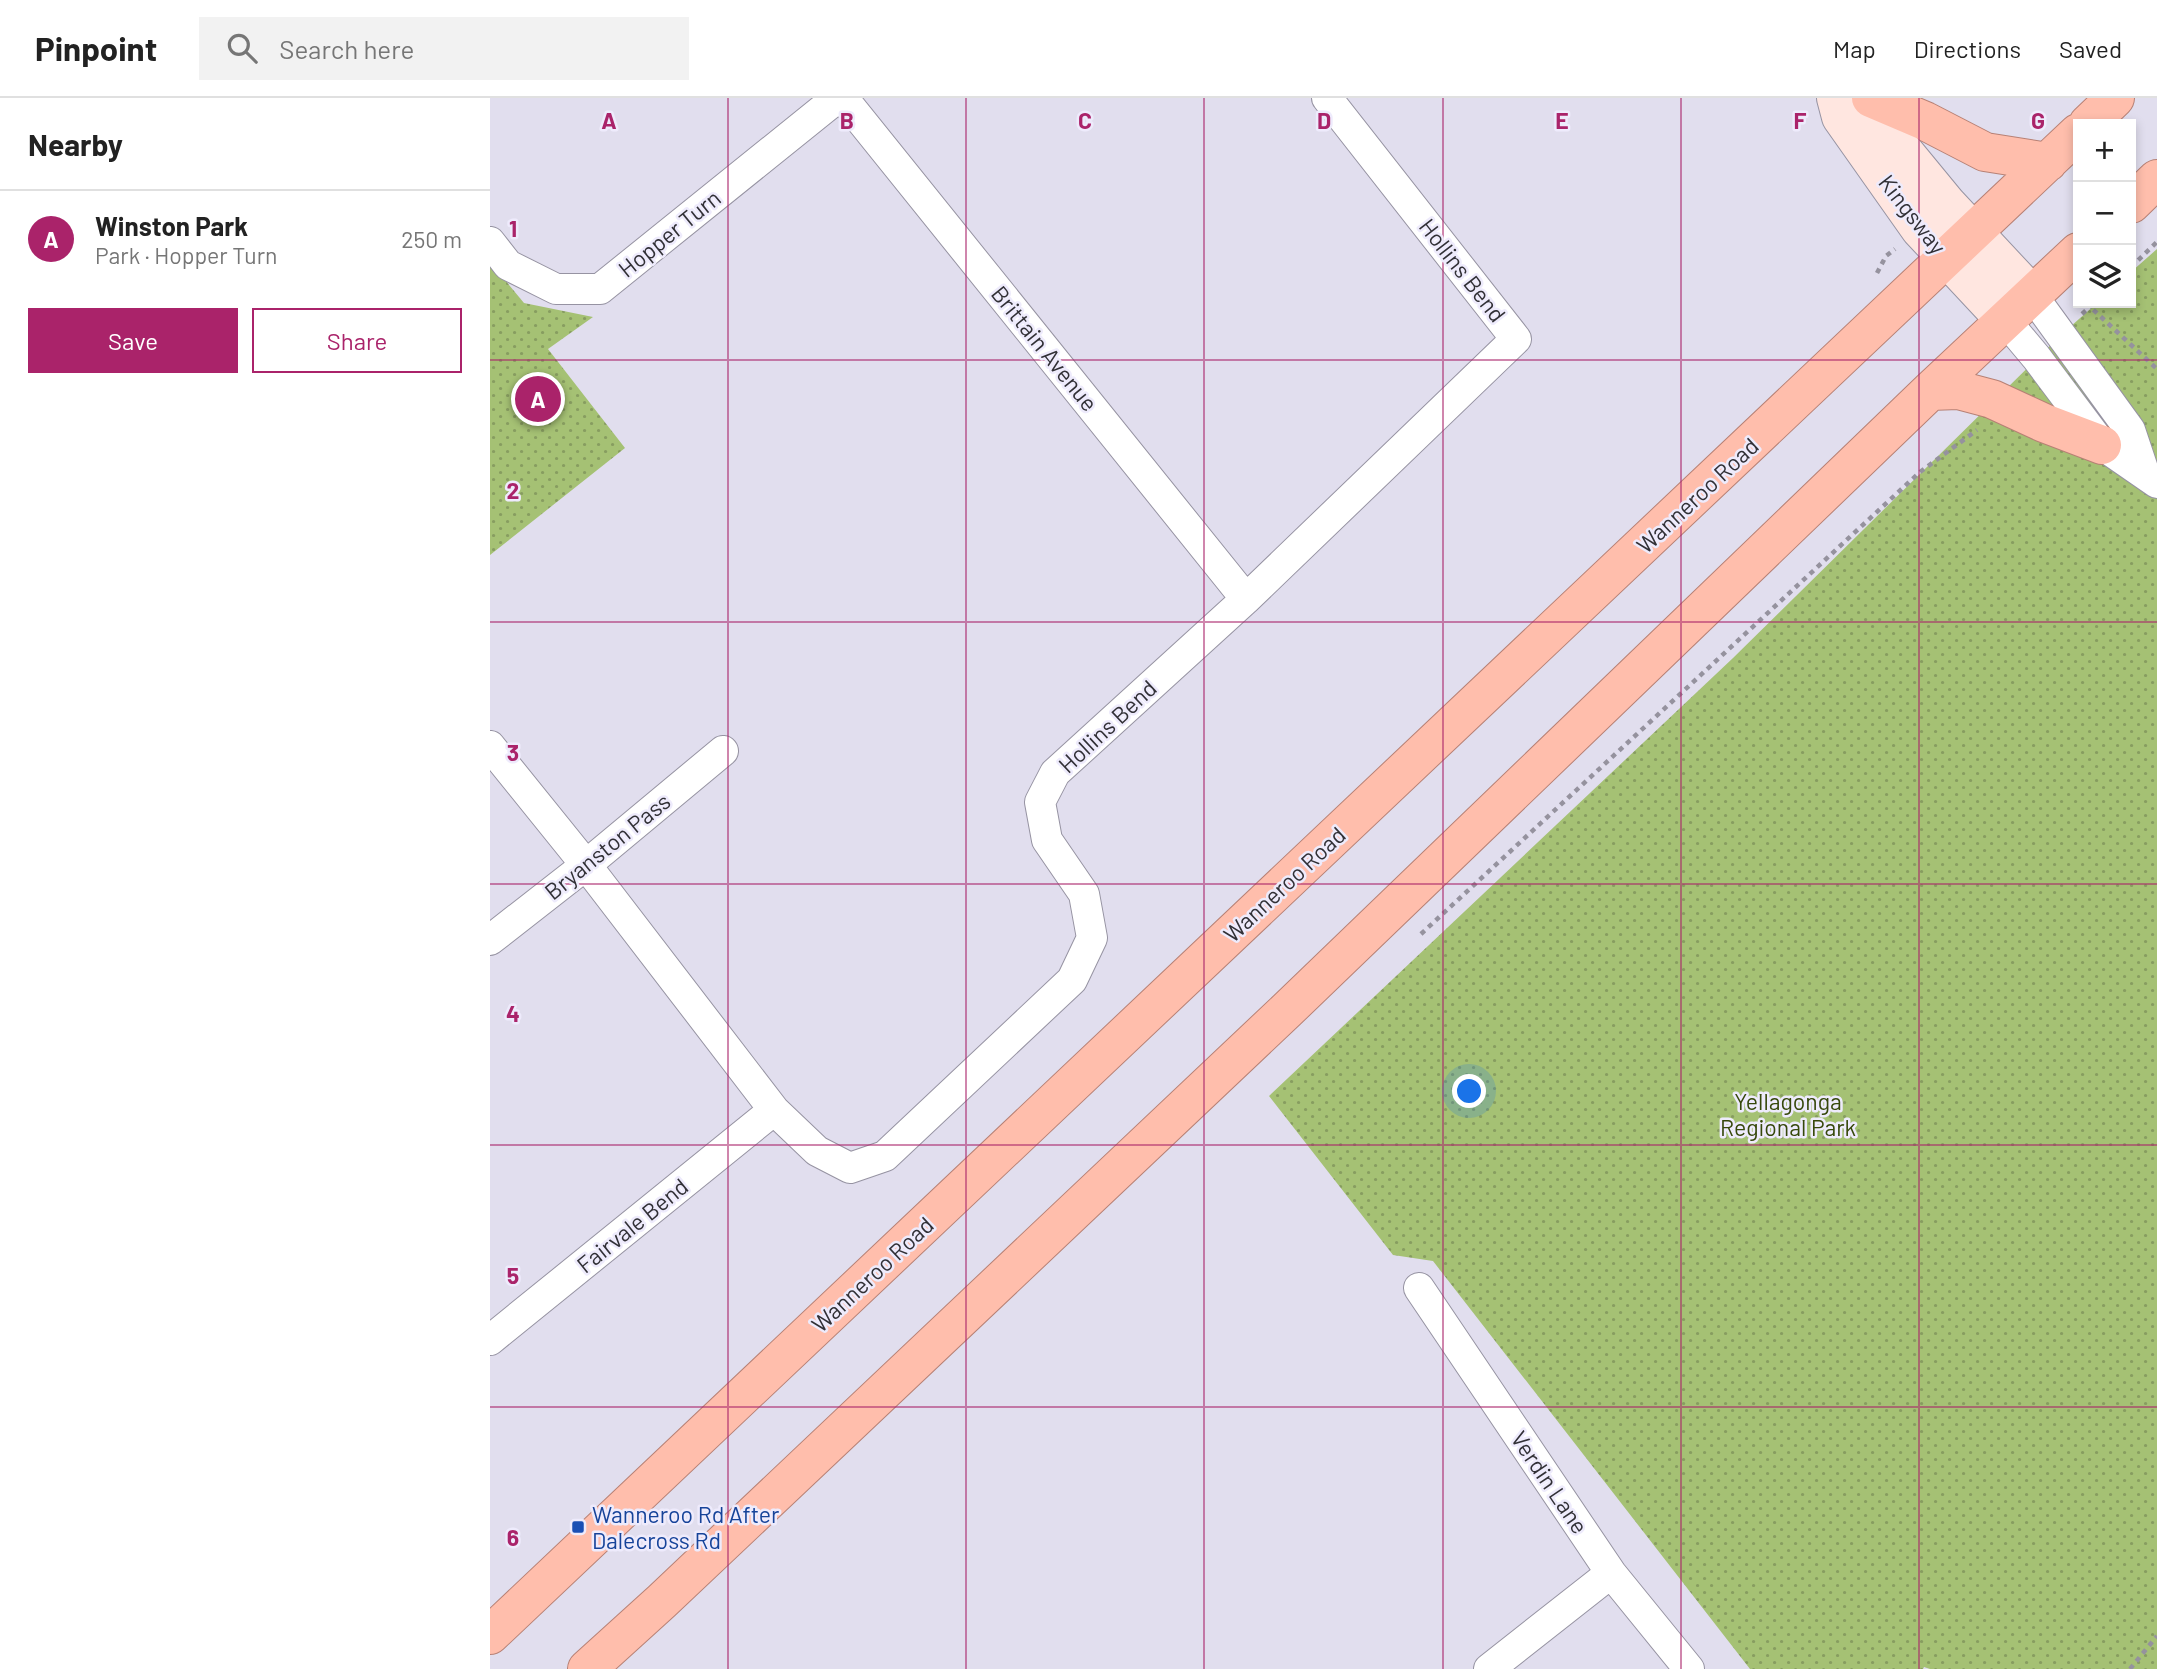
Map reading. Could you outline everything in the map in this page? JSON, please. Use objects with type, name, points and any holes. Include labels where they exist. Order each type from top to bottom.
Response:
[{"type":"highway","points":[[1871,98],[1925,121],[1985,152],[2048,162]]},
{"type":"highway","points":[[2093,119],[2115,98]]},
{"type":"highway","name":"Wanneroo Road","points":[[490,1635],[2073,138]]},
{"type":"highway","points":[[2136,199],[2157,179]]},
{"type":"highway","points":[[587,1669],[1286,1010],[2073,257]]},
{"type":"highway","points":[[1930,391],[1958,390],[1992,399],[2044,423],[2102,444]]},
{"type":"main road","name":"Kingsway","points":[[1836,98],[1841,117],[1920,229],[1960,245],[2032,295]]},
{"type":"main road","name":"Kingsway","points":[[1853,98],[1873,114],[1937,192],[1960,245],[2005,320]]},
{"type":"street","name":"Hopper Turn","points":[[490,242],[508,265],[556,289],[600,289],[837,98]]},
{"type":"street","name":"Brittain Avenue","points":[[842,98],[1246,599]]},
{"type":"street","name":"Hollins Bend","points":[[490,746],[586,865],[774,1110],[817,1151],[850,1168],[885,1156],[1072,980],[1092,938],[1084,894],[1047,840],[1041,802],[1055,772],[1246,599],[1516,339],[1327,98]]},
{"type":"street","points":[[2032,295],[2130,430],[2151,477]]},
{"type":"street","points":[[2005,320],[2102,444],[2151,477]]},
{"type":"street","name":"Bryanston Pass","points":[[490,940],[586,865],[723,751]]},
{"type":"street","name":"Fairvale Bend","points":[[490,1340],[774,1110]]},
{"type":"street","name":"Verdin Lane","points":[[1419,1288],[1611,1573],[1689,1669]]},
{"type":"street","points":[[1489,1669],[1611,1573]]},
{"type":"path","points":[[2136,262],[2157,242]]},
{"type":"path","points":[[2091,308],[2157,369]]},
{"type":"path","points":[[2130,1669],[2157,1636]]},
{"type":"green space","name":"Yellagonga Regional Park","points":[[2157,249],[2157,1669],[1750,1669],[1433,1261],[1393,1255],[1269,1096],[1733,658],[2061,335],[2091,308],[2136,308],[2136,268]]},
{"type":"green space","points":[[490,262],[524,303],[593,317],[548,349],[625,448],[490,555]]},
{"type":"place","name":"Winston Park","points":[[538,399]]},
{"type":"place","name":"Wanneroo Rd After Dalecross Rd","points":[[578,1527]]}]
